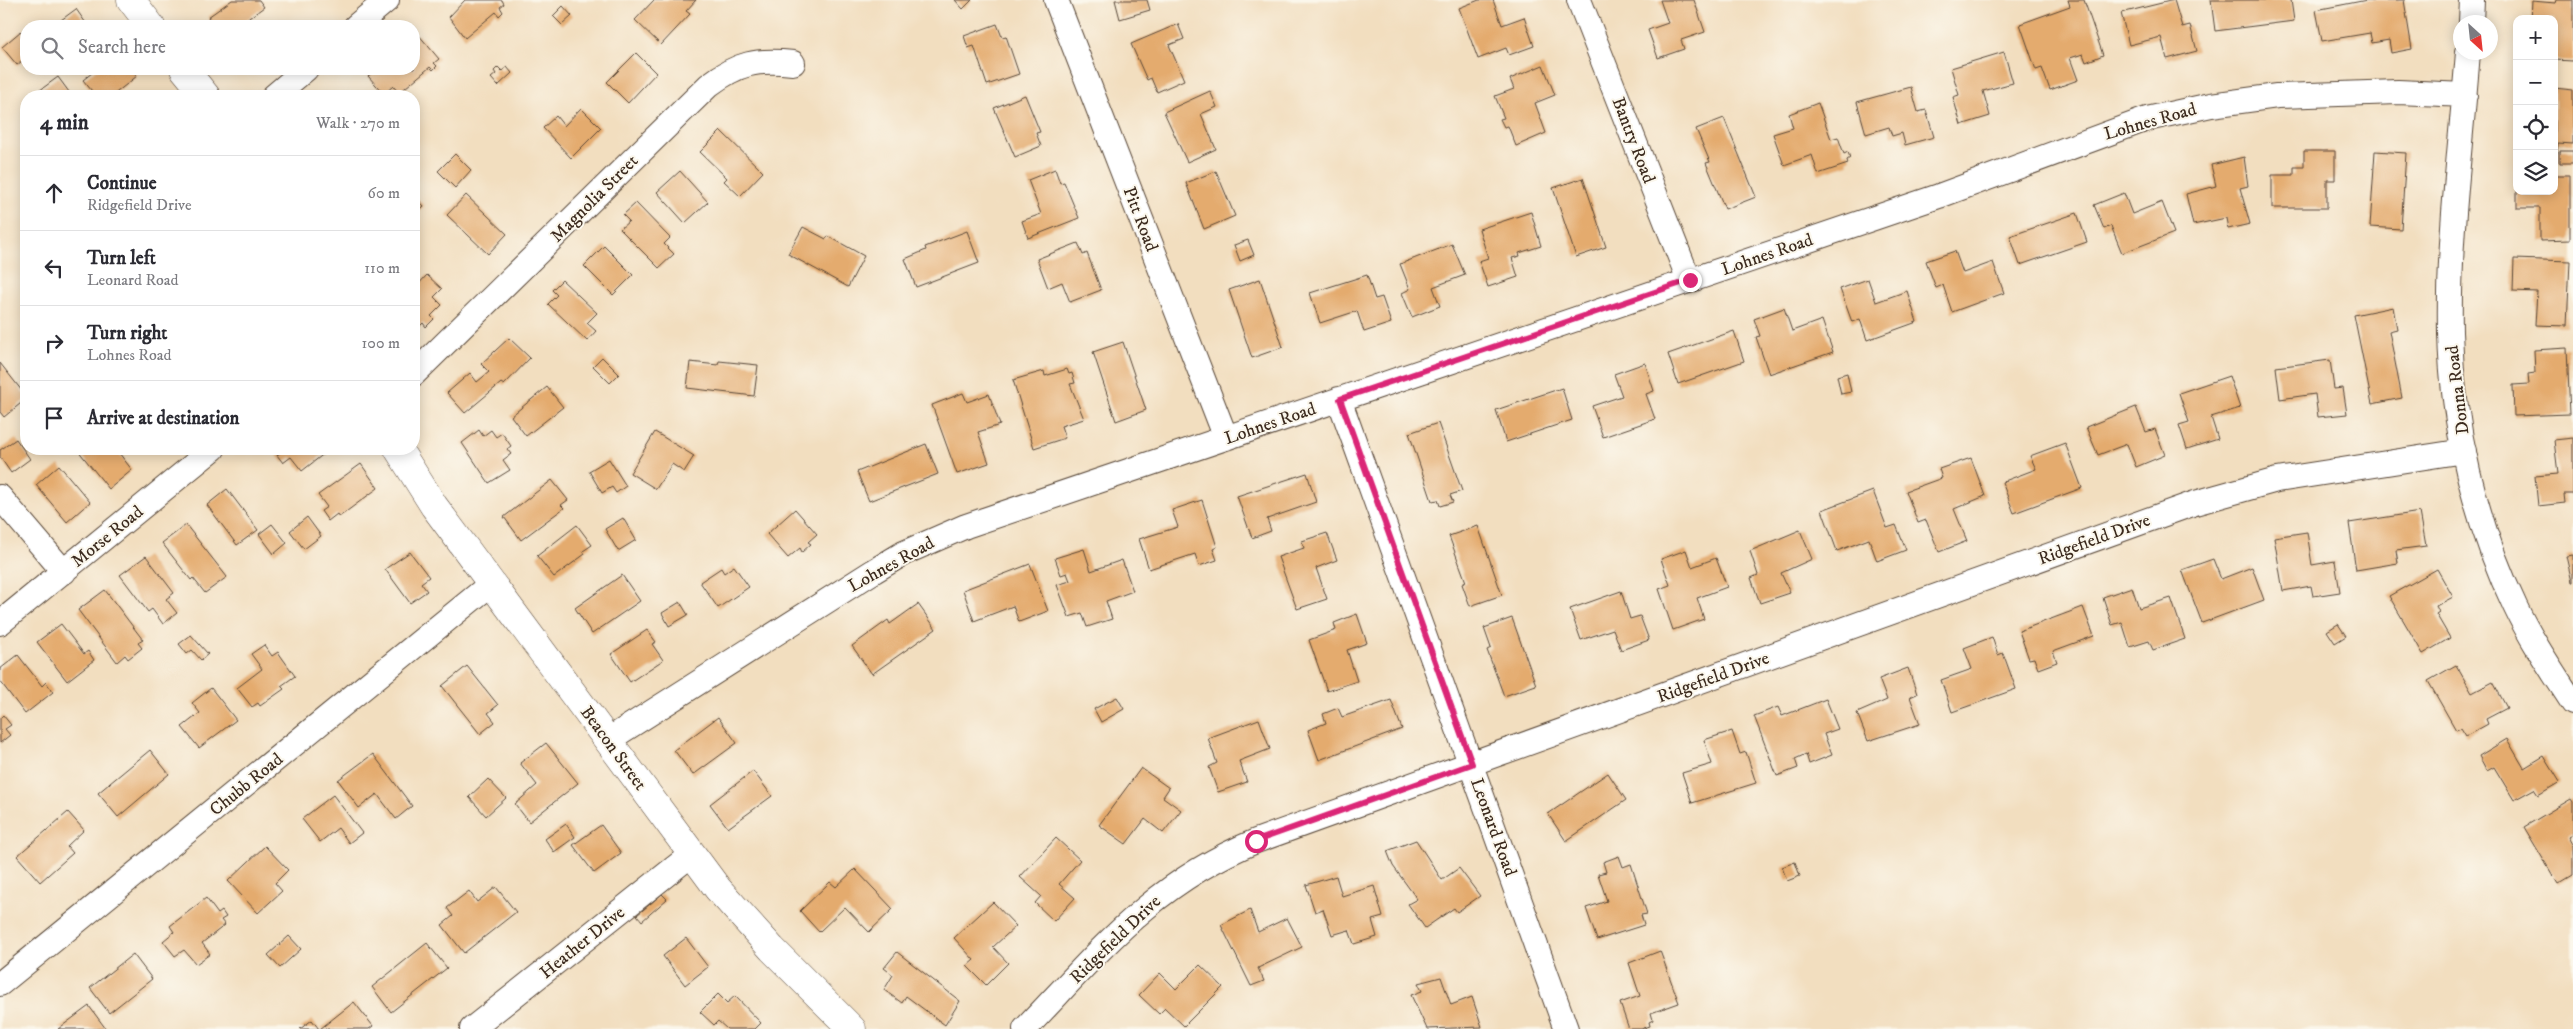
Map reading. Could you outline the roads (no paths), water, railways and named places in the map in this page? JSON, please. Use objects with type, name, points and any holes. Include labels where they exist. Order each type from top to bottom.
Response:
[{"type":"street","points":[[131,0],[147,20]]},
{"type":"street","points":[[363,20],[387,0]]},
{"type":"street","name":"Pitt Road","points":[[1056,0],[1226,438]]},
{"type":"street","name":"Bantry Road","points":[[1579,0],[1690,280]]},
{"type":"street","points":[[2471,15],[2472,0]]},
{"type":"street","name":"Donna Road","points":[[2467,60],[2450,314],[2452,372],[2464,451],[2484,527],[2515,606],[2533,640],[2573,703]]},
{"type":"street","name":"Magnolia Street","points":[[420,368],[709,85],[738,66],[766,61],[793,63]]},
{"type":"street","points":[[189,75],[201,90]]},
{"type":"street","points":[[281,90],[299,75]]},
{"type":"street","name":"Lohnes Road","points":[[608,740],[904,553],[966,526],[1939,196],[2120,127],[2178,111],[2243,100],[2309,93],[2398,92],[2465,95]]},
{"type":"street","name":"Leonard Road","points":[[1340,399],[1566,1029]]},
{"type":"street","name":"Ridgefield Drive","points":[[1025,1029],[1135,915],[1188,875],[1230,852],[1256,841],[2195,503],[2276,480],[2464,451]]},
{"type":"street","name":"Morse Road","points":[[0,623],[206,455]]},
{"type":"street","name":"Beacon Street","points":[[402,455],[434,506],[718,889],[772,949],[852,1029]]},
{"type":"street","points":[[0,497],[64,572]]},
{"type":"street","name":"Chubb Road","points":[[0,984],[492,584]]},
{"type":"street","name":"Heather Drive","points":[[472,1029],[692,854]]}]
